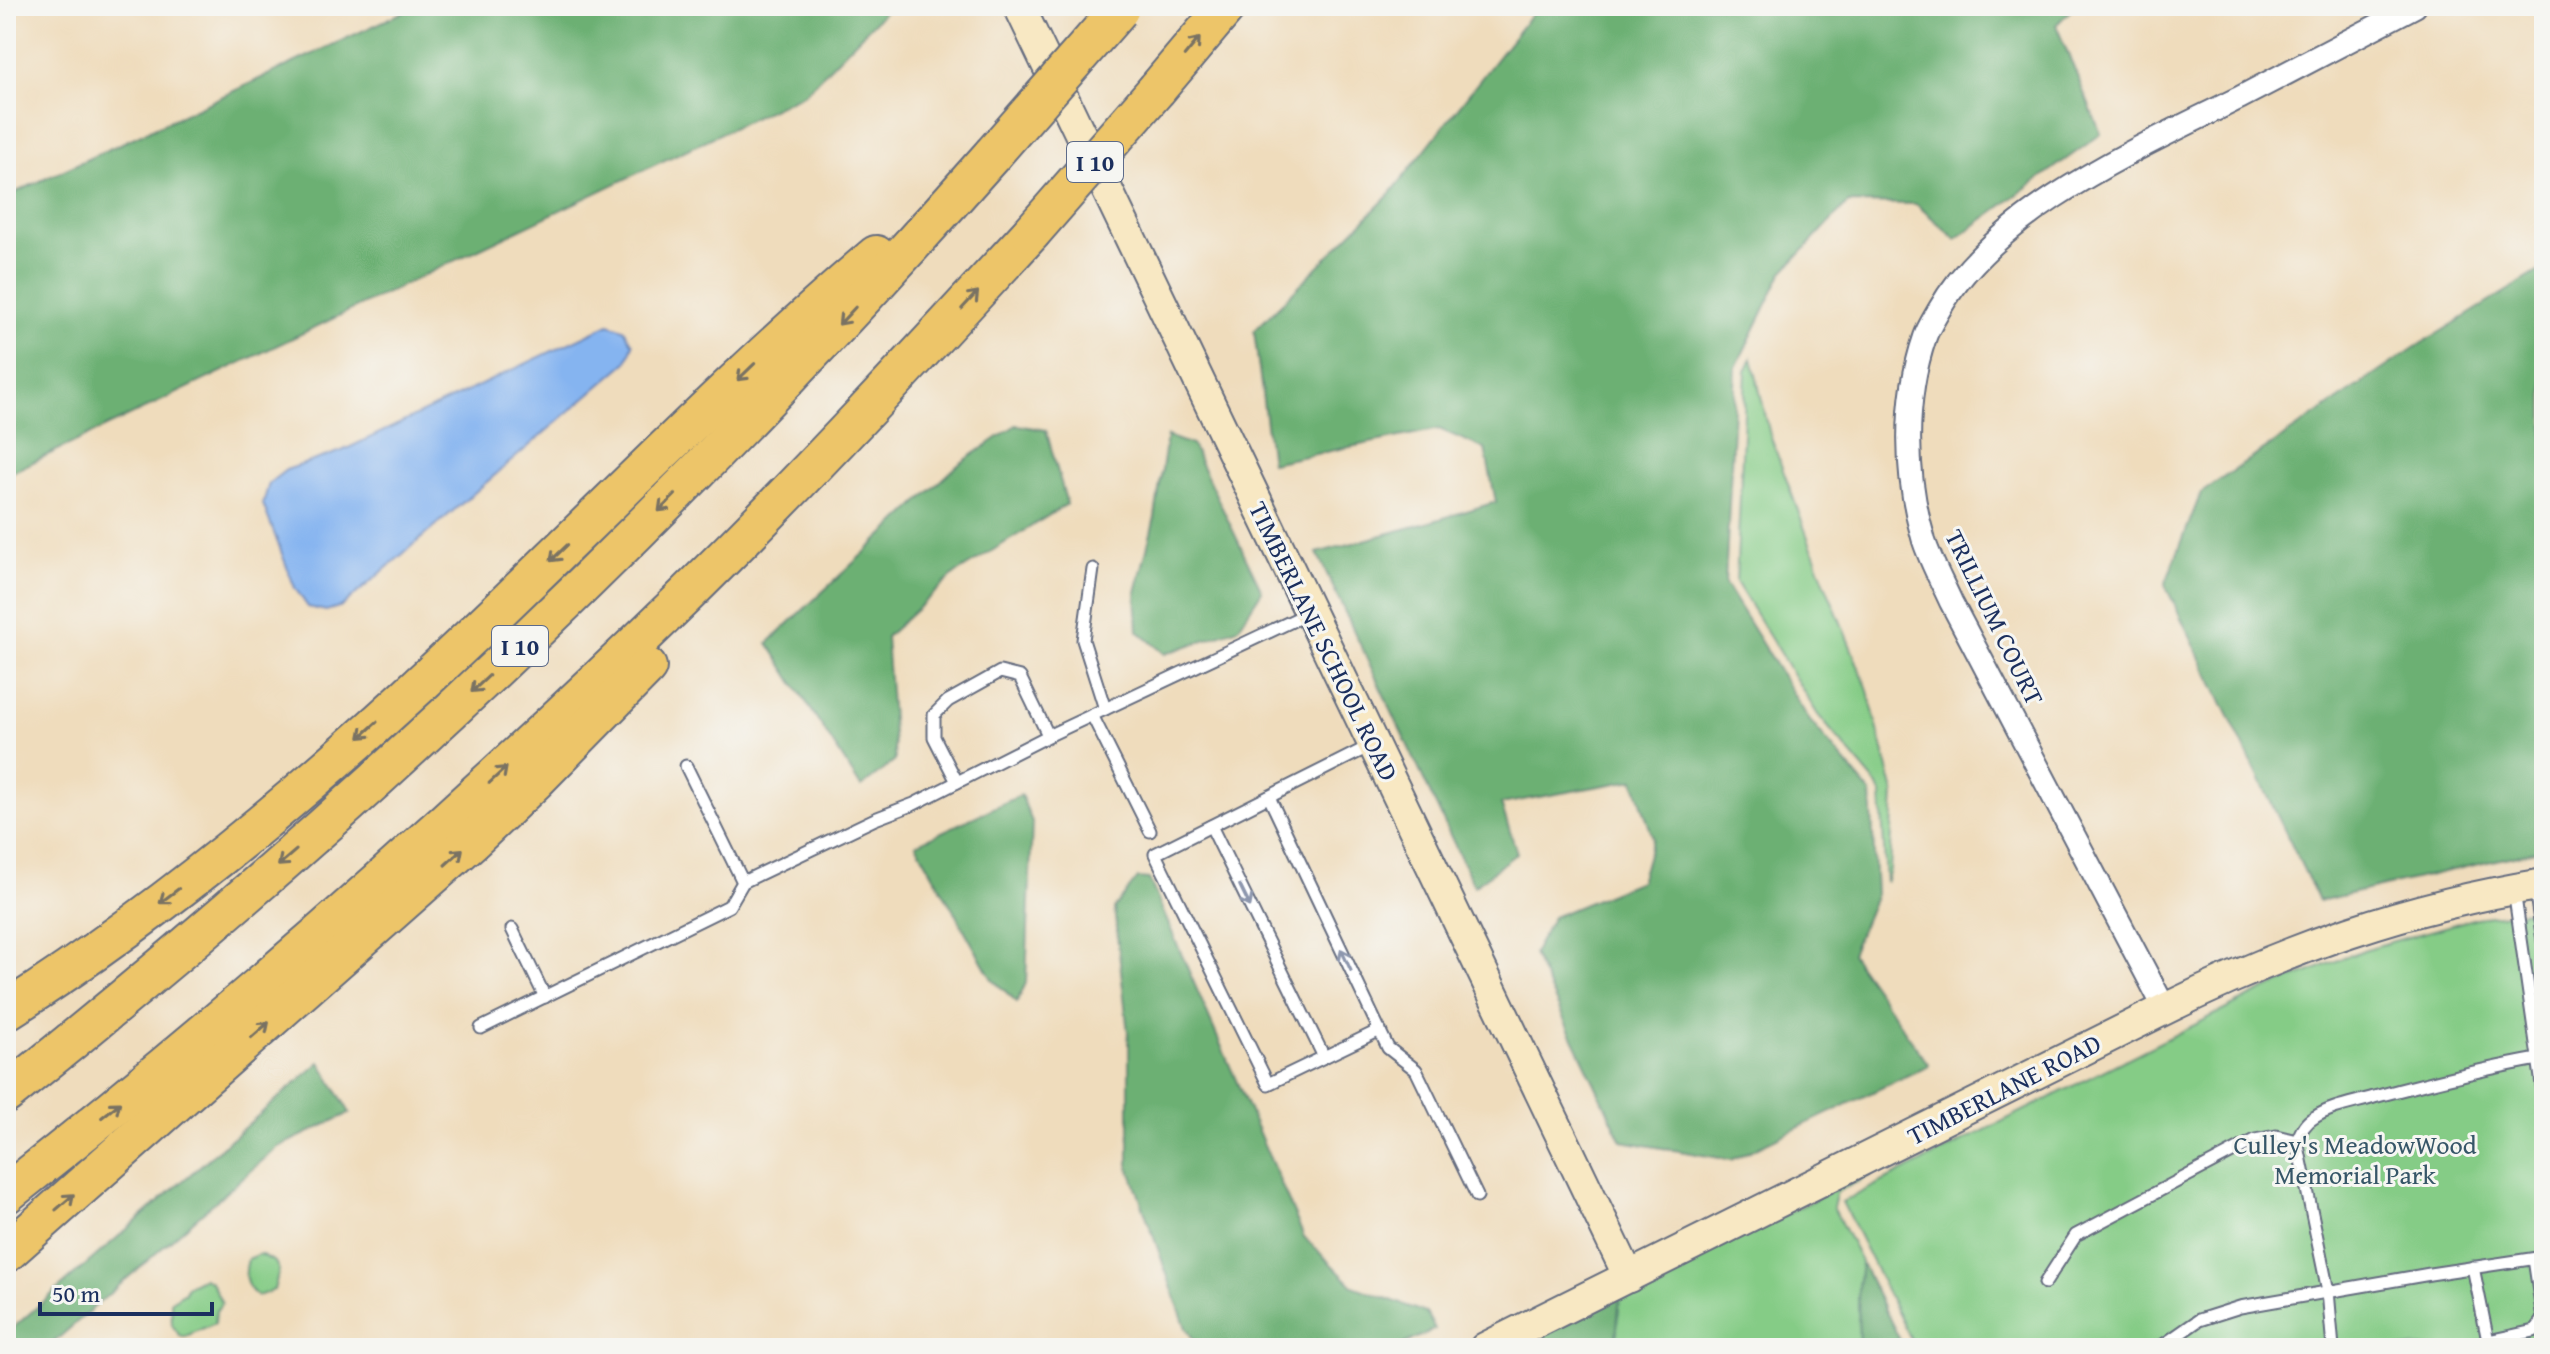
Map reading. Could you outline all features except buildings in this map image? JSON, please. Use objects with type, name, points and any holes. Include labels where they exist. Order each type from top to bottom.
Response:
[{"type":"highway","name":"I 10","points":[[6,1194],[245,999],[488,784],[681,600],[799,481],[1031,233],[1227,6]]},
{"type":"highway","name":"I 10","points":[[6,1094],[278,866],[506,660],[637,533],[880,281],[1121,8]]},
{"type":"highway","points":[[6,1011],[78,963],[180,887],[308,783],[495,614],[798,321],[993,154]]},
{"type":"highway","points":[[6,1253],[411,896],[535,781],[725,583],[917,357]]},
{"type":"street","name":"TIMBERLANE SCHOOL ROAD","points":[[1019,6],[1629,1277]]},
{"type":"street","name":"TRILLIUM COURT","points":[[2165,1009],[1951,602],[1924,542],[1914,493],[1909,436],[1914,384],[1925,336],[1955,284],[1992,247],[2052,200],[2153,140],[2415,6]]},
{"type":"street","name":"TIMBERLANE ROAD","points":[[1485,1348],[2165,1009],[2262,964],[2337,934],[2394,916],[2531,886]]},
{"type":"lane","points":[[1093,569],[1083,640],[1105,709]]},
{"type":"lane","points":[[481,1028],[729,906],[743,882],[1310,612]]},
{"type":"lane","points":[[957,782],[934,737],[934,715],[948,701],[1000,672],[1020,677],[1048,735]]},
{"type":"lane","points":[[1092,715],[1150,831]]},
{"type":"lane","points":[[1374,744],[1155,854],[1268,1084],[1380,1030]]},
{"type":"lane","points":[[686,766],[743,882]]},
{"type":"lane","points":[[1269,797],[1388,1048],[1416,1070],[1477,1196]]},
{"type":"lane","points":[[1211,826],[1324,1057]]},
{"type":"lane","points":[[2531,886],[2544,947]]},
{"type":"lane","points":[[2531,886],[2544,1099]]},
{"type":"lane","points":[[512,929],[545,997]]},
{"type":"lane","points":[[2333,1348],[2328,1291],[2297,1141],[2301,1129],[2313,1117],[2336,1108],[2423,1083],[2541,1059]]},
{"type":"lane","points":[[2045,1283],[2076,1235],[2255,1140],[2276,1136],[2297,1141]]},
{"type":"lane","points":[[2159,1348],[2199,1320],[2240,1307],[2473,1267],[2539,1258],[2543,1319],[2534,1331],[2488,1341],[2473,1267]]},
{"type":"green space","points":[[416,6],[890,6],[805,93],[6,475],[6,197]]},
{"type":"green space","points":[[1538,6],[2075,6],[2056,25],[2101,134],[1956,239],[1916,204],[1848,203],[1782,273],[1736,367],[1725,584],[1810,721],[1871,793],[1876,894],[1851,954],[1929,1065],[1731,1160],[1622,1141],[1533,954],[1553,917],[1640,881],[1653,838],[1634,780],[1501,804],[1517,853],[1474,886],[1317,553],[1496,502],[1485,449],[1439,429],[1271,463],[1254,331],[1391,193]]},
{"type":"green space","points":[[2544,268],[2544,849],[2319,901],[2165,585],[2201,493],[2414,348]]},
{"type":"green space","points":[[1752,358],[1770,435],[1867,687],[1894,792],[1890,870],[1886,883],[1878,786],[1818,715],[1736,582],[1746,371]]},
{"type":"green space","points":[[1016,425],[1046,430],[1067,504],[955,574],[886,637],[895,761],[861,787],[768,643],[958,465]]},
{"type":"green space","points":[[1167,436],[1192,445],[1262,591],[1238,628],[1165,654],[1138,631],[1136,592],[1155,517]]},
{"type":"green space","points":[[1021,795],[1032,822],[1026,983],[1017,1002],[992,979],[916,844]]},
{"type":"green space","points":[[1138,878],[1149,879],[1304,1237],[1353,1286],[1426,1313],[1435,1329],[1396,1348],[1199,1348],[1186,1328],[1129,1167],[1129,1042],[1114,908]]},
{"type":"green space","name":"Culley's MeadowWood Memorial Park","points":[[2544,909],[2544,1348],[1915,1348],[1842,1202],[2264,990],[2366,949],[2476,918]]},
{"type":"green space","points":[[320,1062],[350,1113],[278,1147],[47,1348],[6,1348],[6,1334]]},
{"type":"green space","points":[[1872,1171],[1871,1175],[1837,1192],[1833,1207],[1861,1262],[1859,1348],[1615,1348],[1620,1296]]},
{"type":"green space","points":[[260,1254],[275,1262],[279,1270],[274,1290],[258,1296],[246,1280],[246,1270],[248,1259]]},
{"type":"green space","points":[[1861,1264],[1904,1348],[1859,1348],[1858,1288]]},
{"type":"green space","points":[[204,1278],[211,1282],[222,1303],[216,1311],[215,1323],[180,1336],[172,1325],[171,1301],[185,1292],[187,1286]]},
{"type":"green space","points":[[1620,1296],[1615,1348],[1516,1348]]},
{"type":"water","points":[[609,324],[624,329],[633,344],[627,362],[342,606],[326,611],[308,607],[295,588],[263,504],[269,483],[286,470],[342,451]]}]
